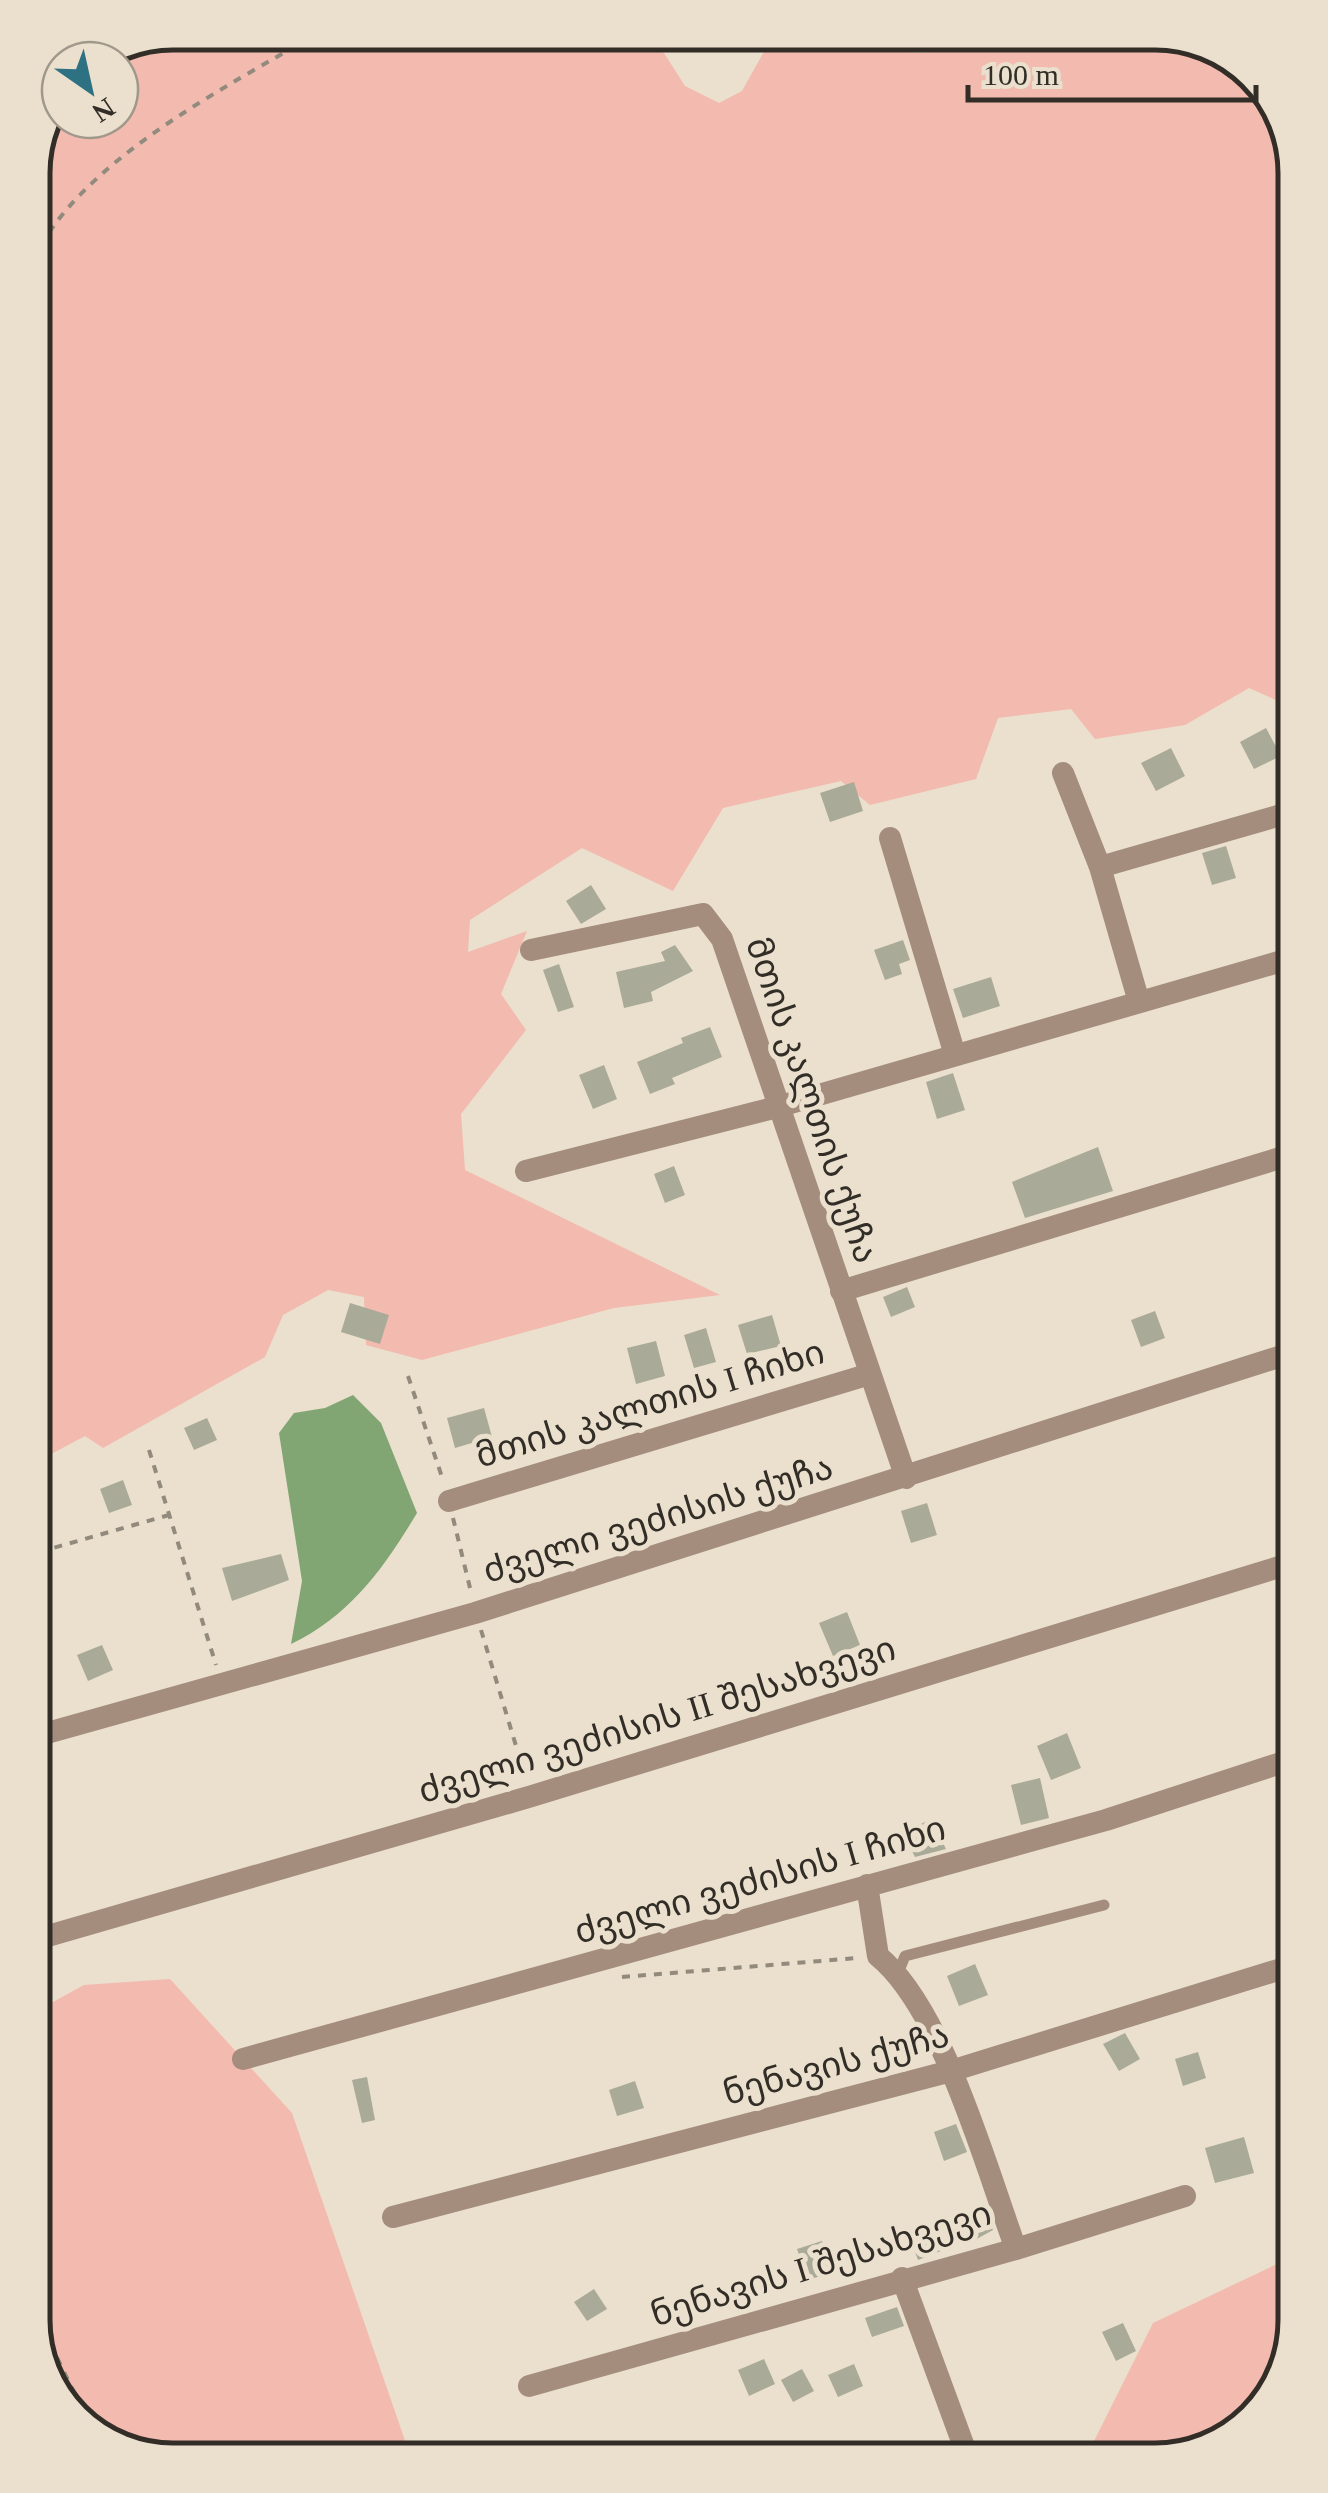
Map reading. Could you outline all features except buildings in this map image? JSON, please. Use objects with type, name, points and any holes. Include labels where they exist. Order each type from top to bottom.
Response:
[{"type":"street","points":[[1062,773],[1100,867],[1138,1002]]},
{"type":"street","points":[[1100,867],[1278,816]]},
{"type":"street","points":[[890,838],[955,1055]]},
{"type":"street","name":"მთის კალთის ქუჩა","points":[[532,950],[703,914],[722,939],[906,1478]]},
{"type":"street","points":[[526,1171],[777,1107],[1278,962]]},
{"type":"street","points":[[841,1291],[1278,1160]]},
{"type":"street","name":"ძველი ვეძისის ქუჩა","points":[[50,1732],[476,1613],[1278,1357]]},
{"type":"street","name":"მთის კალთის I ჩიხი","points":[[449,1501],[870,1374]]},
{"type":"street","name":"ძველი ვეძისის II შესახვევი","points":[[50,1935],[532,1796],[1278,1567]]},
{"type":"street","name":"ძველი ვეძისის I ჩიხი","points":[[243,2059],[1106,1820],[1278,1763]]},
{"type":"street","points":[[868,1886],[878,1956],[898,1973]]},
{"type":"street","name":"ნენავის ქუჩა","points":[[394,2218],[951,2070],[1278,1969]]},
{"type":"street","name":"ნენავის I შესახვევი","points":[[529,2386],[1016,2249],[951,2070],[898,1973]]},
{"type":"street","points":[[1016,2249],[1185,2196]]},
{"type":"street","points":[[902,2278],[963,2443]]},
{"type":"lane","points":[[898,1973],[906,1956],[1104,1905]]},
{"type":"path","points":[[50,225],[144,138],[288,50]]},
{"type":"path","points":[[408,1376],[449,1501],[476,1613],[532,1796]]},
{"type":"path","points":[[149,1450],[222,1682]]},
{"type":"path","points":[[50,1549],[169,1515]]},
{"type":"path","points":[[607,1977],[878,1956]]},
{"type":"path","points":[[55,2353],[76,2396]]},
{"type":"shaded area","points":[[653,50],[664,53],[685,86],[719,103],[742,91],[765,50],[920,53],[1163,50],[1210,63],[1236,80],[1253,98],[1269,126],[1276,149],[1278,701],[1249,688],[1185,725],[1095,739],[1071,709],[998,718],[976,779],[870,805],[841,781],[723,808],[673,891],[582,848],[470,920],[468,952],[527,931],[501,994],[526,1030],[461,1114],[465,1170],[720,1295],[614,1308],[422,1360],[366,1345],[364,1297],[328,1290],[283,1315],[265,1357],[103,1448],[85,1436],[50,1455],[50,165],[54,141],[140,140],[140,55],[157,51]]},
{"type":"shaded area","points":[[353,1395],[381,1423],[417,1513],[364,1589],[331,1619],[291,1644],[302,1581],[279,1433],[294,1413],[325,1408]]},
{"type":"shaded area","points":[[170,1979],[292,2113],[406,2443],[165,2443],[111,2427],[75,2395],[59,2367],[50,2320],[50,2004],[84,1985]]},
{"type":"shaded area","points":[[1278,2257],[1274,2352],[1257,2388],[1242,2407],[1217,2427],[1179,2441],[1093,2443],[1153,2323],[1277,2264]]}]
